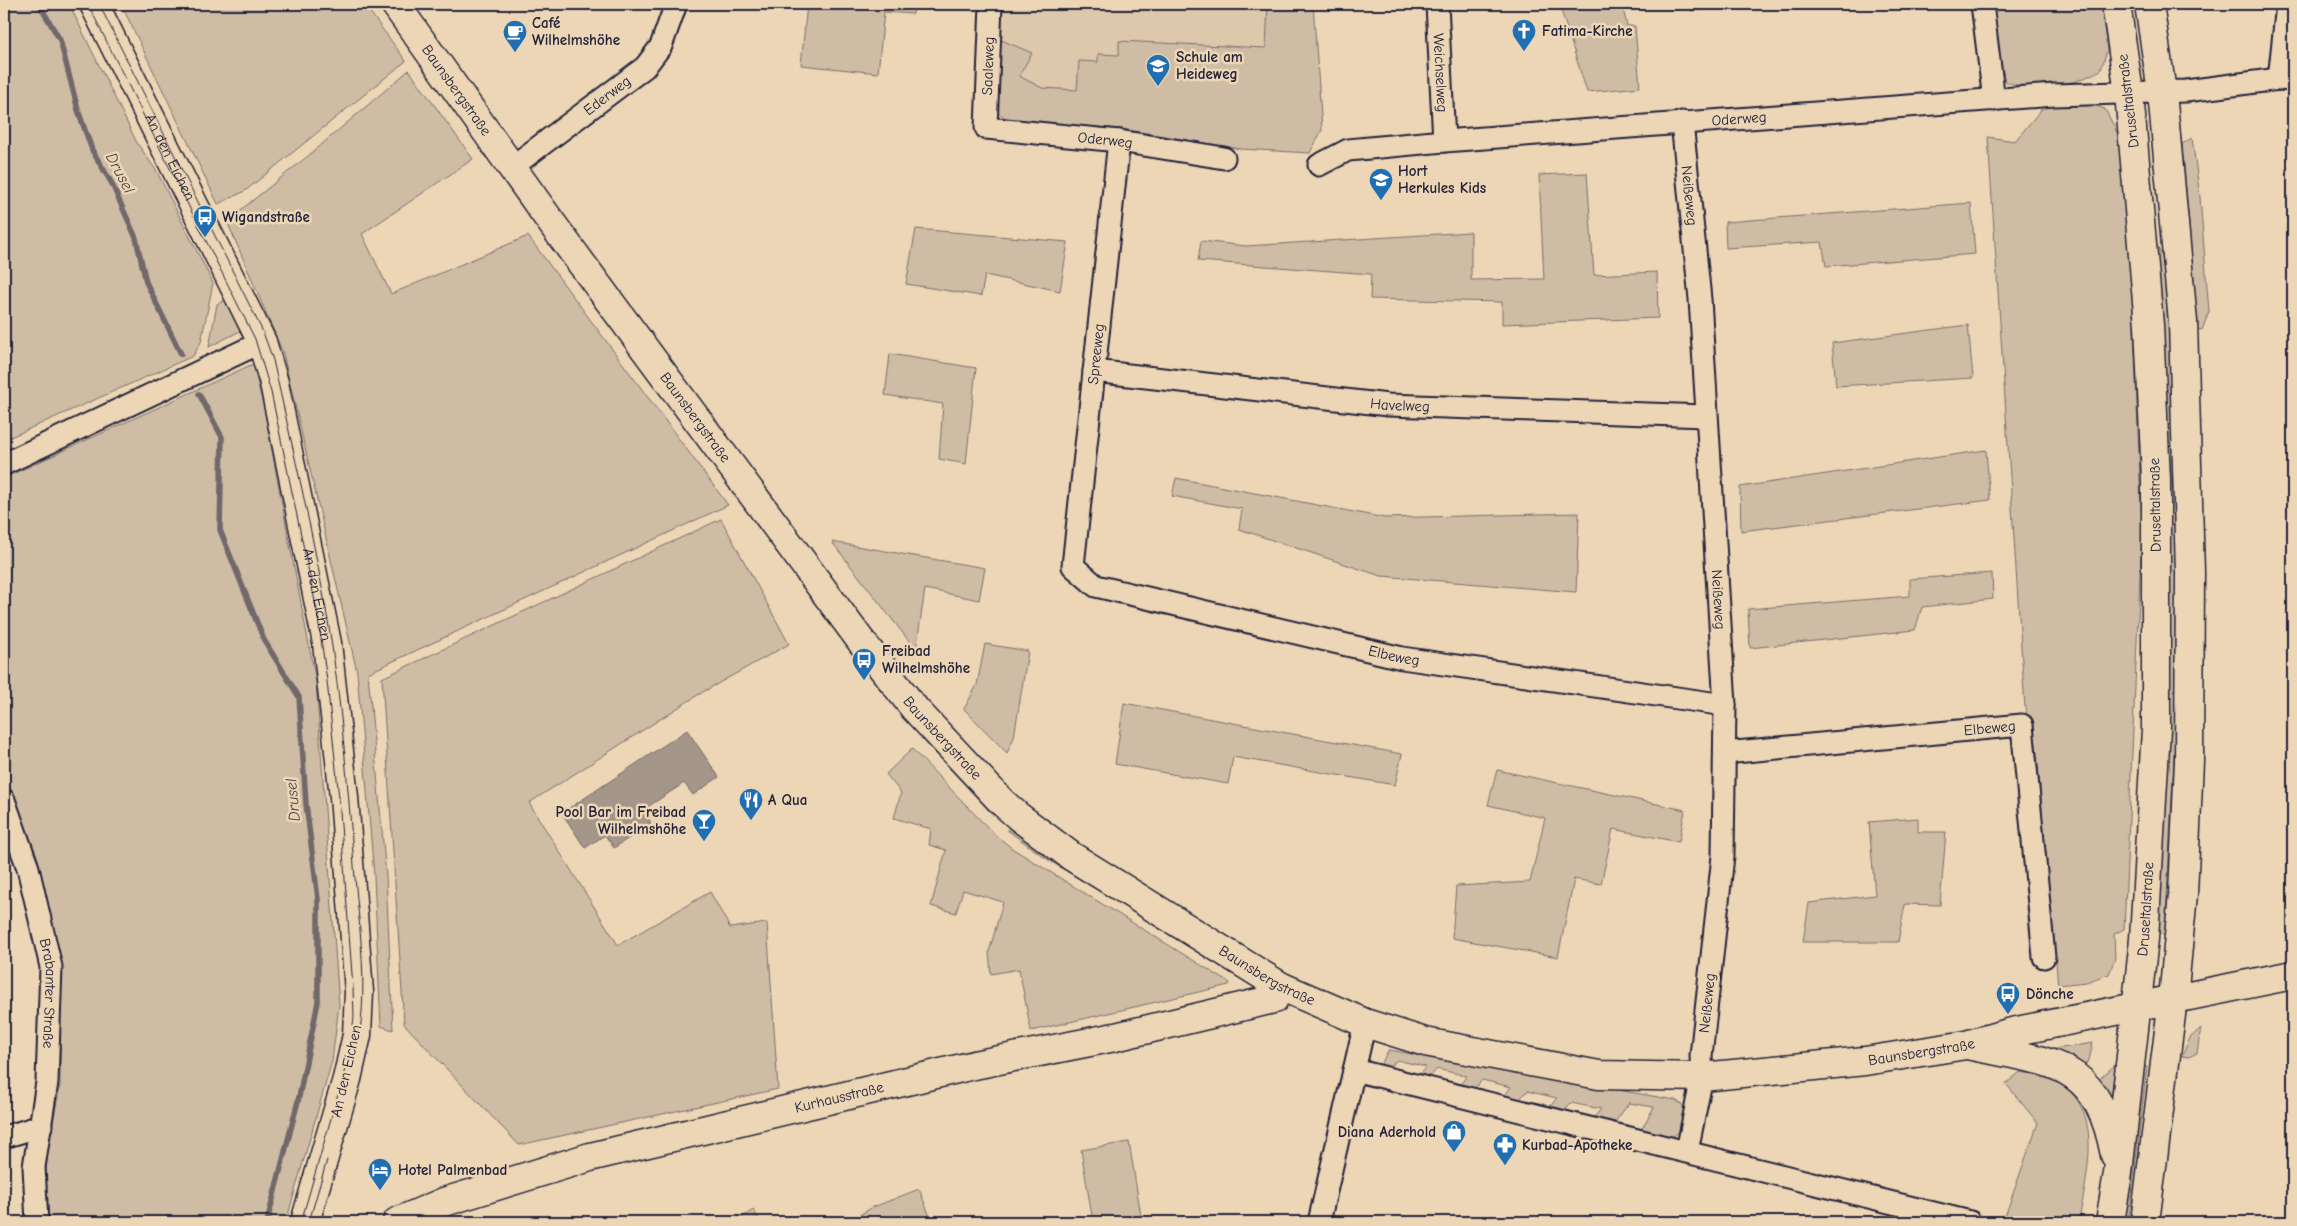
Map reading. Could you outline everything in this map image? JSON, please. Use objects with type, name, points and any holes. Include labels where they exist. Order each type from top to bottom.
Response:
[{"type":"main road","name":"An den Eichen","points":[[94,4],[262,342],[274,382],[327,643],[344,797],[358,959],[359,1013],[357,1035],[347,1079],[305,1222]]},
{"type":"main road","name":"Baunsbergstraße","points":[[395,4],[556,230],[861,642],[914,710],[1002,802],[1072,856],[1280,986],[1365,1023],[1425,1042],[1598,1075],[1702,1077],[1865,1061],[1966,1045],[2012,1032],[2137,1007]]},
{"type":"main road","name":"Druseltalstraße","points":[[2110,1222],[2118,1173],[2145,929],[2156,729],[2156,480],[2149,325],[2129,93],[2116,4]]},
{"type":"main road","points":[[2145,1222],[2173,999],[2183,894],[2188,770],[2190,573],[2183,322],[2162,92],[2149,4]]},
{"type":"main road","points":[[2137,1007],[2293,975]]},
{"type":"main road","name":"Kurhausstraße","points":[[397,1222],[444,1202],[590,1157],[974,1065],[1115,1037],[1274,1000],[1280,986]]},
{"type":"main road","points":[[1966,1045],[2052,1062],[2071,1072],[2093,1094],[2103,1114],[2113,1144],[2118,1173]]},
{"type":"street","name":"Ederweg","points":[[512,167],[645,67],[661,46],[676,4]]},
{"type":"street","name":"Saaleweg","points":[[986,128],[991,4]]},
{"type":"street","name":"Weichselweg","points":[[1437,4],[1444,141]]},
{"type":"street","points":[[1982,4],[1994,100]]},
{"type":"street","points":[[2286,79],[2287,4]]},
{"type":"street","name":"Oderweg","points":[[1319,165],[1348,150],[1444,141],[2054,95],[2186,91],[2286,79]]},
{"type":"street","name":"Neißeweg","points":[[1682,122],[1700,299],[1725,705],[1723,856],[1701,1056],[1702,1077]]},
{"type":"street","name":"Oderweg","points":[[986,128],[1119,141],[1224,158]]},
{"type":"street","name":"Spreeweg","points":[[1073,566],[1119,141]]},
{"type":"street","points":[[4,464],[262,342]]},
{"type":"street","name":"Havelweg","points":[[1094,371],[1388,405],[1706,416]]},
{"type":"street","name":"Elbeweg","points":[[1073,566],[1096,586],[1402,658],[1725,705]]},
{"type":"street","name":"Elbeweg","points":[[1725,753],[2022,724],[2044,957]]},
{"type":"street","name":"Brabanter Straße","points":[[4,800],[28,868],[51,968],[47,1082],[34,1167],[37,1222]]},
{"type":"street","points":[[1320,1222],[1365,1023]]},
{"type":"street","points":[[1354,1070],[1970,1222]]},
{"type":"street","points":[[1687,1151],[1702,1077]]},
{"type":"street","points":[[4,1138],[41,1126]]},
{"type":"shaded area","points":[[4,4],[69,4],[137,143],[156,170],[213,283],[201,342],[193,356],[4,440]]},
{"type":"shaded area","points":[[121,4],[364,4],[406,61],[245,191],[218,204]]},
{"type":"shaded area","points":[[807,4],[914,4],[913,14],[884,12],[878,73],[801,65]]},
{"type":"shaded area","name":"Schule am Heideweg","points":[[1001,4],[1313,4],[1322,130],[1310,153],[1241,149],[1122,129],[1008,120],[997,64]]},
{"type":"shaded area","name":"Schule am Heideweg","points":[[1268,4],[1313,4],[1322,130],[1310,153],[1241,149],[1122,129],[1008,120],[996,111],[999,39],[1032,53],[1019,76],[1042,88],[1077,90],[1079,61],[1098,62],[1098,54],[1119,55],[1119,41],[1266,48]]},
{"type":"shaded area","points":[[1559,4],[1622,4],[1627,26],[1635,26],[1640,87],[1587,92]]},
{"type":"shaded area","points":[[1691,4],[1754,4],[1691,11]]},
{"type":"shaded area","points":[[1991,4],[2101,4],[2107,50],[2101,70],[2079,80],[2062,84],[2031,86],[2012,84],[2005,81],[1998,52]]},
{"type":"shaded area","points":[[409,70],[473,159],[362,234],[391,294],[528,236],[728,505],[368,673],[386,876],[393,1030],[381,1026],[374,876],[357,672],[283,353],[227,221],[308,156]]},
{"type":"shaded area","points":[[2082,101],[2105,109],[2119,136],[2133,306],[2142,531],[2124,929],[2114,934],[2115,958],[2109,974],[2086,982],[2058,985],[2036,744],[2025,708],[1988,137],[2015,141],[2045,105]]},
{"type":"shaded area","points":[[2192,138],[2200,197],[2209,312],[2202,330],[2196,329],[2195,293],[2182,144]]},
{"type":"shaded area","points":[[1587,173],[1594,275],[1657,272],[1658,318],[1502,324],[1502,302],[1370,299],[1371,274],[1198,261],[1201,241],[1246,246],[1471,232],[1471,280],[1544,279],[1539,175]]},
{"type":"shaded area","points":[[1971,203],[1975,254],[1826,266],[1822,242],[1726,248],[1725,222]]},
{"type":"shaded area","points":[[916,229],[1068,242],[1060,291],[985,275],[981,296],[906,284]]},
{"type":"shaded area","points":[[2157,245],[2167,269],[2174,401],[2178,541],[2176,717],[2165,935],[2158,934],[2168,752],[2162,359]]},
{"type":"shaded area","points":[[228,299],[242,330],[209,347],[217,304]]},
{"type":"shaded area","points":[[1968,325],[1973,378],[1836,386],[1832,343]]},
{"type":"shaded area","points":[[890,354],[976,368],[966,464],[939,459],[943,404],[885,395]]},
{"type":"shaded area","points":[[253,364],[264,409],[316,682],[339,1005],[332,1061],[286,1222],[48,1222],[45,1180],[49,1142],[60,1086],[61,966],[37,856],[4,773],[4,478]]},
{"type":"shaded area","points":[[1986,450],[1990,500],[1741,531],[1740,487]]},
{"type":"shaded area","points":[[1176,478],[1385,518],[1579,513],[1576,592],[1381,576],[1239,529],[1242,509],[1172,496]]},
{"type":"shaded area","points":[[721,519],[789,644],[701,693],[529,803],[618,945],[710,892],[730,928],[767,923],[778,1089],[519,1145],[404,1024],[382,678]]},
{"type":"shaded area","points":[[832,542],[985,568],[979,600],[925,589],[916,650]]},
{"type":"shaded area","points":[[1992,573],[1993,599],[1922,607],[1915,630],[1750,648],[1748,609],[1910,596],[1910,579]]},
{"type":"shaded area","points":[[985,644],[1028,651],[1014,737],[1007,753],[964,709],[977,685]]},
{"type":"shaded area","points":[[1124,703],[1402,754],[1395,785],[1233,757],[1228,784],[1115,764]]},
{"type":"shaded area","points":[[687,730],[719,777],[693,795],[684,783],[643,810],[651,823],[614,848],[605,835],[585,848],[562,813]]},
{"type":"shaded area","points":[[927,736],[997,811],[993,815],[923,740]]},
{"type":"shaded area","points":[[912,749],[994,834],[1013,849],[1230,983],[1229,985],[1031,1031],[1019,969],[991,974],[989,952],[1003,902],[963,890],[956,913],[931,906],[946,850],[929,845],[931,829],[894,818],[901,793],[886,774]]},
{"type":"shaded area","points":[[1497,770],[1685,810],[1679,842],[1613,829],[1601,884],[1574,879],[1558,957],[1452,938],[1456,886],[1530,882],[1545,818],[1488,805]]},
{"type":"shaded area","points":[[1918,818],[1918,832],[1946,832],[1940,905],[1905,904],[1898,942],[1803,942],[1809,903],[1875,895],[1869,822]]},
{"type":"shaded area","points":[[1012,825],[1235,972],[1234,975],[1047,859],[1007,830]]},
{"type":"shaded area","points":[[2201,1028],[2197,1053],[2189,1057],[2182,1056],[2190,1038]]},
{"type":"shaded area","points":[[2093,1043],[2089,1060],[2082,1069],[2050,1050]]},
{"type":"shaded area","points":[[1389,1050],[1675,1100],[1685,1109],[1685,1122],[1679,1132],[1665,1137],[1640,1132],[1654,1107],[1629,1103],[1613,1125],[1592,1120],[1601,1109],[1571,1103],[1561,1113],[1548,1109],[1557,1098],[1527,1091],[1517,1102],[1503,1098],[1511,1087],[1482,1080],[1472,1091],[1458,1087],[1467,1076],[1437,1069],[1427,1080],[1417,1077],[1426,1067],[1397,1060],[1386,1070],[1379,1067]]},
{"type":"shaded area","points":[[2116,1064],[2110,1104],[2095,1083]]},
{"type":"shaded area","points":[[2140,1065],[2147,1067],[2131,1201],[2128,1222],[2120,1222]]},
{"type":"shaded area","points":[[2020,1072],[2054,1079],[2071,1092],[2081,1107],[2087,1125],[2089,1144],[2086,1184],[2079,1222],[2003,1222],[2038,1123],[2006,1084]]},
{"type":"shaded area","points":[[1129,1142],[1142,1222],[1093,1222],[1081,1150]]},
{"type":"shaded area","points":[[919,1189],[932,1222],[848,1222],[871,1208]]},
{"type":"shaded area","points":[[753,1210],[761,1222],[735,1222]]},
{"type":"waterway","name":"Drusel","points":[[39,4],[60,40],[78,110],[92,150],[111,182],[136,238],[146,282],[181,354]]},
{"type":"waterway","name":"Drusel","points":[[199,394],[222,437],[220,530],[264,640],[299,697],[306,804],[318,899],[318,1002],[299,1097],[267,1222]]},
{"type":"tram line","points":[[88,4],[255,339],[271,392],[317,611],[327,681],[339,798],[354,1016],[351,1044],[343,1077],[301,1222]]},
{"type":"tram line","points":[[99,4],[263,332],[273,360],[318,564],[338,691],[361,936],[362,1007],[356,1054]]},
{"type":"tram line","points":[[309,1222],[327,1160]]},
{"type":"place","name":"Fatima-Kirche","points":[[1524,52]]},
{"type":"place","name":"Café Wilhelmshöhe","points":[[515,53]]},
{"type":"place","name":"Schule am Heideweg","points":[[1158,87]]},
{"type":"place","name":"Hort Herkules Kids","points":[[1381,201]]},
{"type":"place","name":"Wigandstraße","points":[[205,238]]},
{"type":"place","name":"Freibad Wilhelmshöhe","points":[[864,681]]},
{"type":"place","name":"A Qua","points":[[751,821]]},
{"type":"place","name":"Pool Bar im Freibad Wilhelmshöhe","points":[[704,842]]},
{"type":"place","name":"Dönche","points":[[2008,1015]]},
{"type":"place","name":"Diana Aderhold","points":[[1454,1153]]},
{"type":"place","name":"Kurbad-Apotheke","points":[[1505,1166]]},
{"type":"place","name":"Hotel Palmenbad","points":[[380,1191]]}]
